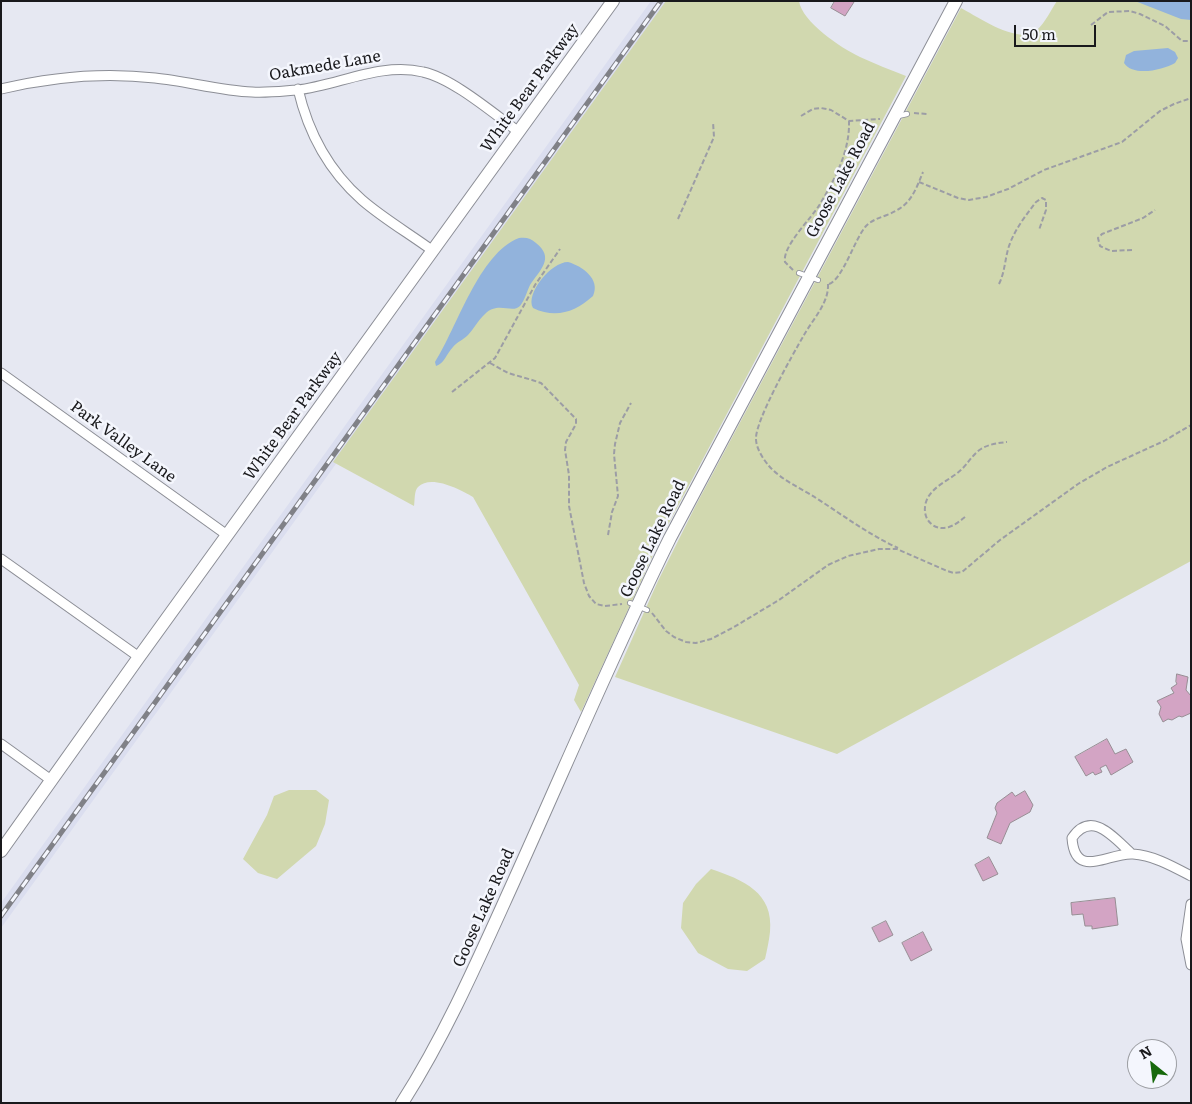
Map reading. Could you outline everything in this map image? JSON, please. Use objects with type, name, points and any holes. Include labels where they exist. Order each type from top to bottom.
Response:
[{"type":"street","name":"White Bear Parkway","points":[[1,851],[613,1]]},
{"type":"street","name":"Goose Lake Road","points":[[402,1103],[440,1037],[467,984],[638,606],[687,505],[808,277],[888,117],[956,1]]},
{"type":"street","name":"Oakmede Lane","points":[[1,89],[50,80],[113,75],[154,78],[252,92],[298,90],[392,70],[408,69],[424,72],[443,79],[519,132]]},
{"type":"street","points":[[298,90],[308,122],[319,146],[346,184],[363,200],[433,251]]},
{"type":"street","name":"Park Valley Lane","points":[[1,373],[228,535]]},
{"type":"street","points":[[1,559],[139,657]]},
{"type":"street","points":[[1,744],[51,780]]},
{"type":"street","points":[[1132,854],[1100,827],[1091,825],[1082,827],[1072,838],[1075,852],[1080,859],[1088,863],[1132,854],[1155,859],[1191,876]]},
{"type":"street","points":[[1191,904],[1186,939],[1191,965]]},
{"type":"lane","points":[[888,117],[907,114]]},
{"type":"path","points":[[1091,24],[1108,12],[1130,11],[1165,26],[1182,41],[1191,41]]},
{"type":"path","points":[[919,182],[958,198],[969,200],[986,197],[1008,189],[1049,168],[1122,142],[1160,112],[1174,104],[1191,98]]},
{"type":"path","points":[[801,116],[813,109],[826,109],[835,112],[843,119],[849,121],[888,117]]},
{"type":"path","points":[[907,114],[927,114]]},
{"type":"path","points":[[828,284],[808,277],[787,264],[784,259],[794,239],[815,212],[836,173],[847,146],[849,121]]},
{"type":"path","points":[[678,220],[714,137],[713,122]]},
{"type":"path","points":[[828,284],[838,278],[856,242],[867,226],[875,220],[894,212],[906,204],[912,197],[923,172]]},
{"type":"path","points":[[999,284],[1013,237],[1036,202],[1042,198],[1046,200],[1047,206],[1039,230]]},
{"type":"path","points":[[1132,250],[1115,251],[1104,249],[1099,244],[1098,238],[1104,233],[1143,218],[1155,210]]},
{"type":"path","points":[[452,392],[490,363],[498,354],[535,285],[560,249]]},
{"type":"path","points":[[828,284],[826,300],[802,338],[760,424],[756,434],[757,446],[765,461],[779,474],[861,529],[947,571],[954,573],[962,572],[1000,540],[1078,484],[1107,467],[1164,441],[1191,425]]},
{"type":"path","points":[[490,363],[508,373],[540,384],[576,419],[576,424],[566,442],[565,450],[569,475],[569,506],[584,584],[590,599],[599,605],[638,606],[674,637],[686,642],[702,642],[771,605],[814,573],[835,561],[879,549],[902,550]]},
{"type":"path","points":[[608,535],[612,512],[618,496],[614,454],[615,444],[620,423],[631,403]]},
{"type":"path","points":[[965,517],[949,527],[935,526],[928,522],[925,516],[924,507],[927,498],[936,488],[960,471],[980,450],[1007,442]]},
{"type":"shaded area","points":[[651,1],[670,1],[1,928],[1,903]]},
{"type":"green space","points":[[666,1],[799,1],[807,17],[833,41],[860,57],[906,76],[660,540],[581,712],[574,700],[579,685],[473,497],[446,484],[430,482],[418,487],[415,493],[414,506],[333,462]]},
{"type":"green space","points":[[1057,1],[1191,1],[1191,561],[837,754],[615,677],[658,581],[696,505],[961,8],[988,23],[1020,35],[1030,34],[1037,30]]},
{"type":"green space","points":[[289,790],[316,790],[329,800],[325,824],[316,846],[277,879],[258,873],[243,859],[267,815],[274,796]]},
{"type":"green space","points":[[711,869],[745,883],[762,897],[767,907],[770,918],[770,932],[765,959],[747,971],[728,969],[698,953],[681,928],[683,903],[696,884]]},
{"type":"water","points":[[1135,1],[1191,1],[1191,20],[1181,19]]},
{"type":"water","points":[[1168,48],[1175,52],[1178,58],[1175,63],[1163,68],[1141,71],[1134,70],[1124,63],[1126,55],[1134,51]]},
{"type":"water","points":[[519,238],[528,238],[534,241],[542,248],[545,259],[544,264],[530,285],[522,304],[513,309],[495,308],[490,310],[468,335],[451,349],[441,363],[436,366],[435,362],[481,275],[492,259],[505,246]]},
{"type":"water","points":[[568,262],[589,274],[594,284],[593,296],[572,310],[565,312],[550,313],[533,308],[533,295],[541,280],[554,267]]},
{"type":"building","points":[[835,1],[854,2],[845,16],[831,8]]},
{"type":"building","points":[[1177,674],[1188,677],[1186,690],[1191,696],[1191,713],[1163,722],[1159,714],[1161,707],[1157,701],[1174,693],[1171,688],[1177,684]]},
{"type":"building","points":[[1107,739],[1115,754],[1126,749],[1133,762],[1111,775],[1106,765],[1100,768],[1102,772],[1095,775],[1093,772],[1086,776],[1075,757]]},
{"type":"building","points":[[1025,791],[1033,805],[1030,812],[1010,823],[1001,844],[987,838],[997,813],[995,808],[997,803],[1012,792],[1015,796]]},
{"type":"building","points":[[989,857],[998,874],[983,881],[975,865]]},
{"type":"building","points":[[1115,898],[1118,925],[1092,929],[1092,926],[1085,926],[1083,914],[1072,915],[1071,903]]},
{"type":"building","points":[[886,921],[893,935],[879,942],[872,928]]},
{"type":"building","points":[[923,932],[932,950],[911,961],[902,943]]},
{"type":"railway","points":[[1,916],[661,1]]}]
